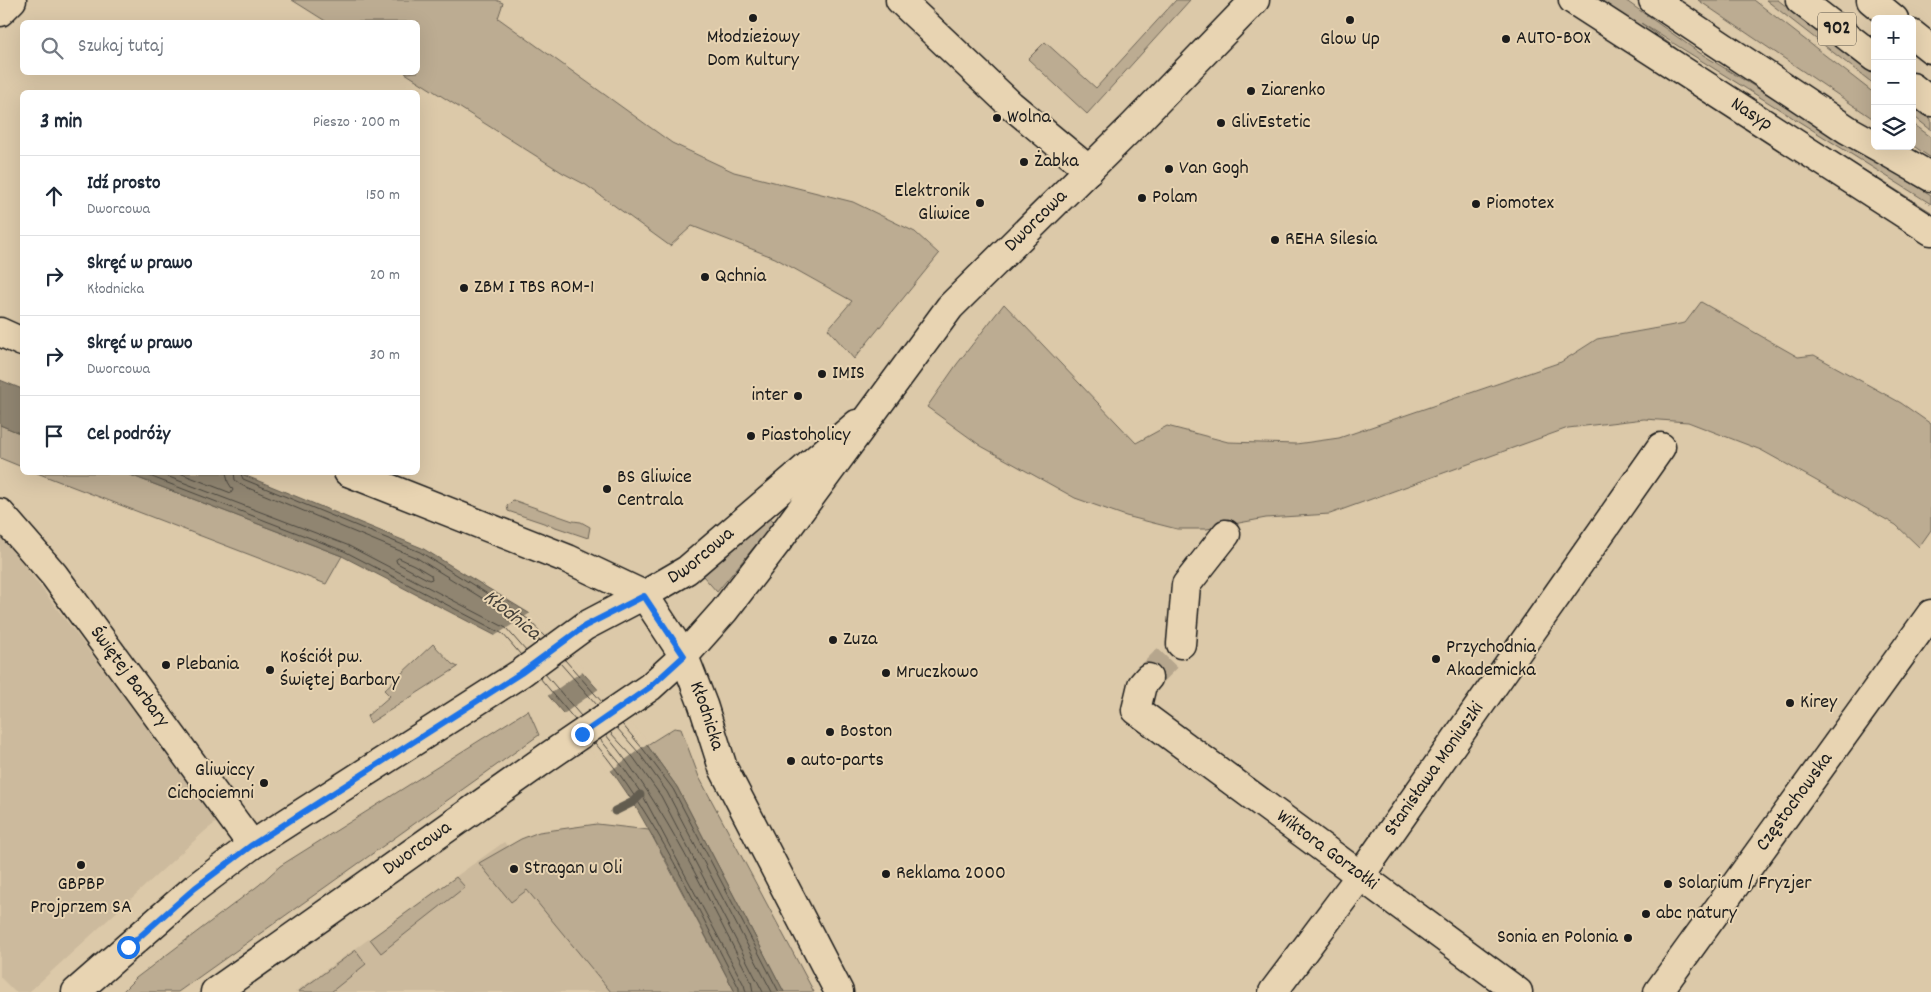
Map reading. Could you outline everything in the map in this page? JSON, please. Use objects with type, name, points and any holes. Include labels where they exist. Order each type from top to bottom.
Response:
[{"type":"street","points":[[0,12],[12,0]]},
{"type":"street","points":[[900,0],[1010,105],[1089,170]]},
{"type":"street","name":"Dworcowa","points":[[215,992],[650,687],[684,656],[724,611],[778,541],[950,308],[1089,170],[1255,0]]},
{"type":"street","name":"Nasyp","points":[[1573,0],[1931,231]]},
{"type":"street","points":[[1653,0],[1848,130],[1871,143]]},
{"type":"street","name":"902","points":[[1800,0],[1871,55]]},
{"type":"street","name":"902","points":[[1870,0],[1889,15]]},
{"type":"street","points":[[1916,37],[1931,49]]},
{"type":"street","points":[[1916,90],[1931,102]]},
{"type":"street","points":[[1883,150],[1931,177]]},
{"type":"street","points":[[0,332],[20,341]]},
{"type":"street","name":"Dworcowa","points":[[76,992],[195,888],[252,845],[521,673],[585,626],[644,596],[687,570],[872,412]]},
{"type":"street","name":"Stanisława Moniuszki","points":[[1273,992],[1360,876],[1661,447]]},
{"type":"street","points":[[356,475],[568,559],[644,596]]},
{"type":"street","name":"Świętej Barbary","points":[[0,513],[54,575],[252,845]]},
{"type":"street","points":[[1181,644],[1186,585],[1226,534]]},
{"type":"street","name":"Kłodnicka","points":[[644,596],[684,656],[703,705],[723,768],[839,992]]},
{"type":"street","name":"Częstochowska","points":[[1658,992],[1931,614]]},
{"type":"street","name":"Wiktora Gorzołki","points":[[1148,678],[1142,685],[1136,710],[1518,992]]},
{"type":"shaded area","points":[[292,0],[496,0],[503,3],[498,18],[672,143],[734,172],[853,202],[915,232],[939,254],[854,359],[828,329],[852,301],[775,258],[692,226],[670,246],[586,185],[563,173],[408,75],[420,75],[420,20],[324,20]]},
{"type":"shaded area","points":[[1176,0],[1190,0],[1087,114],[1028,59],[1045,42],[1096,88]]},
{"type":"shaded area","points":[[1594,0],[1625,0],[1700,53],[1931,195],[1931,204],[1641,23],[1709,72],[1931,212],[1931,218]]},
{"type":"shaded area","points":[[1698,0],[1754,0],[1871,91],[1871,117]]},
{"type":"shaded area","points":[[1766,0],[1778,0],[1871,72],[1871,82]]},
{"type":"shaded area","points":[[1916,107],[1931,119],[1931,130],[1916,118]]},
{"type":"shaded area","points":[[1916,126],[1931,137],[1931,158],[1916,148]]},
{"type":"shaded area","points":[[1701,302],[1798,357],[1814,355],[1901,403],[1931,424],[1931,530],[1919,547],[1896,525],[1761,450],[1688,422],[1644,419],[1568,428],[1330,514],[1266,518],[1207,529],[1177,529],[1126,516],[1075,498],[981,446],[927,407],[957,364],[1004,304],[1136,443],[1167,426],[1228,442],[1296,444],[1339,438],[1561,362],[1597,339],[1685,323]]},
{"type":"shaded area","points":[[0,425],[20,433],[20,466],[0,458]]},
{"type":"shaded area","points":[[42,475],[130,475],[342,556],[326,584]]},
{"type":"shaded area","points":[[513,500],[573,521],[581,522],[590,527],[588,538],[508,511],[507,506]]},
{"type":"shaded area","points":[[767,515],[774,523],[717,592],[703,576]]},
{"type":"shaded area","points":[[0,536],[218,821],[29,992],[15,992],[0,977]]},
{"type":"shaded area","points":[[433,644],[452,664],[458,667],[370,723],[367,716],[390,696],[384,690]]},
{"type":"shaded area","points":[[528,710],[539,735],[178,992],[122,992],[136,978],[259,885],[280,866]]},
{"type":"shaded area","points":[[674,728],[681,729],[699,777],[814,992],[784,992],[677,787],[647,745]]},
{"type":"shaded area","points":[[597,824],[649,830],[735,992],[611,992],[527,890],[511,902],[479,863],[521,839],[539,832]]},
{"type":"shaded area","points":[[504,842],[624,992],[295,992]]},
{"type":"shaded area","points":[[456,877],[465,887],[381,953],[370,939]]},
{"type":"shaded area","points":[[356,950],[366,964],[331,992],[298,992]]},
{"type":"water","points":[[0,380],[20,388],[20,433],[0,425]]},
{"type":"water","name":"Kłodnica","points":[[130,475],[244,475],[422,548],[532,615],[647,745],[677,787],[784,992],[735,992],[667,862],[633,802],[614,774],[500,638],[342,556]]},
{"type":"pier","points":[[532,612],[584,670],[546,697],[499,640],[493,637]]},
{"type":"pier","points":[[600,688],[648,743],[609,772],[562,715]]},
{"type":"waterway","points":[[615,811],[633,802],[640,795]]},
{"type":"tunnel","points":[[1148,678],[1181,644]]},
{"type":"place","name":"Młodzieżowy Dom Kultury","points":[[753,18]]},
{"type":"place","name":"Glow Up","points":[[1350,20]]},
{"type":"place","name":"AUTO-BOX","points":[[1506,39]]},
{"type":"place","name":"Ziarenko","points":[[1251,91]]},
{"type":"place","name":"Wolna","points":[[997,118]]},
{"type":"place","name":"GlivEstetic","points":[[1221,123]]},
{"type":"place","name":"Żabka","points":[[1024,162]]},
{"type":"place","name":"Van Gogh","points":[[1169,169]]},
{"type":"place","name":"Polam","points":[[1142,198]]},
{"type":"place","name":"Elektronik Gliwice","points":[[980,203]]},
{"type":"place","name":"Piomotex","points":[[1476,204]]},
{"type":"place","name":"REHA Silesia","points":[[1275,240]]},
{"type":"place","name":"Qchnia","points":[[705,277]]},
{"type":"place","name":"ZBM I TBS ROM-1","points":[[464,288]]},
{"type":"place","name":"IMIS","points":[[822,374]]},
{"type":"place","name":"inter","points":[[798,396]]},
{"type":"place","name":"Piastoholicy","points":[[751,436]]},
{"type":"place","name":"BS Gliwice Centrala","points":[[607,489]]},
{"type":"place","name":"Zuza","points":[[833,640]]},
{"type":"place","name":"Przychodnia Akademicka","points":[[1436,659]]},
{"type":"place","name":"Plebania","points":[[166,665]]},
{"type":"place","name":"Kościół pw. Świętej Barbary","points":[[270,670]]},
{"type":"place","name":"Mruczkowo","points":[[886,673]]},
{"type":"place","name":"Kirey","points":[[1790,703]]},
{"type":"place","name":"Boston","points":[[830,732]]},
{"type":"place","name":"auto-parts","points":[[791,761]]},
{"type":"place","name":"Gliwiccy Cichociemni","points":[[264,783]]},
{"type":"place","name":"GBPBP Projprzem SA","points":[[81,865]]},
{"type":"place","name":"Stragan u Oli","points":[[514,869]]},
{"type":"place","name":"Reklama 2000","points":[[886,874]]},
{"type":"place","name":"Solarium / Fryzjer","points":[[1668,884]]},
{"type":"place","name":"abc natury","points":[[1646,914]]},
{"type":"place","name":"Sonia en Polonia","points":[[1628,938]]},
{"type":"route","points":[[128,947],[195,888],[252,845],[521,673],[585,626],[644,596],[684,656],[650,687],[582,734]]}]
